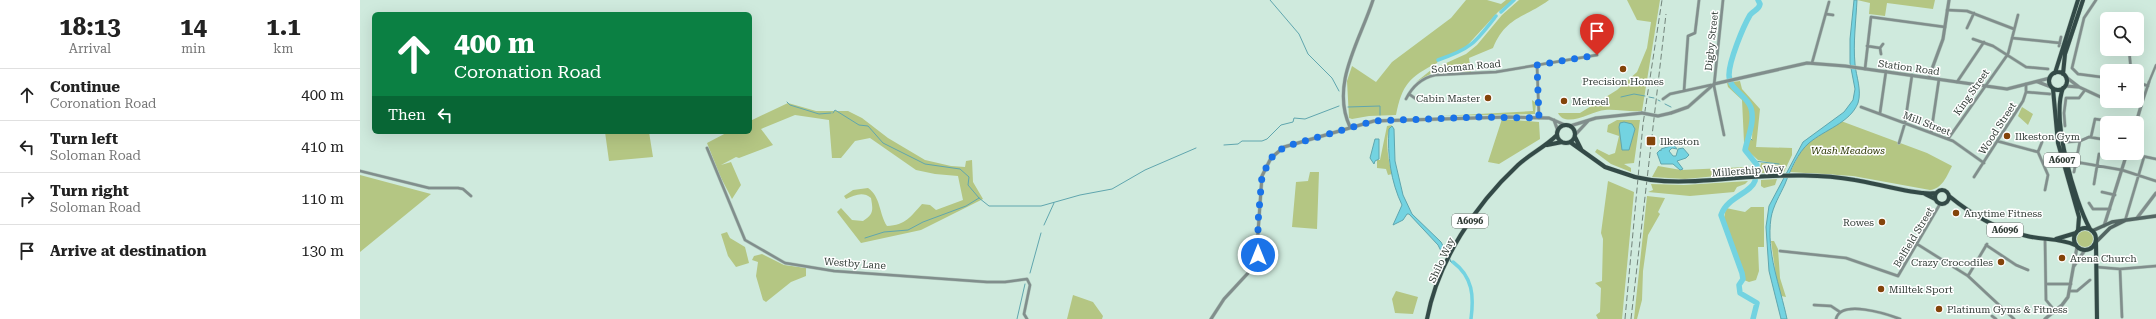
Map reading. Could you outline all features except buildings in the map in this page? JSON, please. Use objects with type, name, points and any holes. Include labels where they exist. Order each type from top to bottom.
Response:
[{"type":"main road","points":[[2078,0],[2055,73],[2050,78],[2052,88],[2058,90],[2064,87],[2066,54],[2083,0]]},
{"type":"main road","points":[[2055,73],[2065,76]]},
{"type":"main road","name":"A6007","points":[[2064,87],[2060,100],[2063,142],[2076,192],[2096,242],[2097,319]]},
{"type":"main road","name":"A6007","points":[[2052,88],[2058,143],[2079,217],[2076,246]]},
{"type":"main road","points":[[1565,125],[1574,129],[1575,136],[1570,142],[1563,142],[1558,133],[1565,125]]},
{"type":"main road","name":"Shilo Way","points":[[1427,319],[1443,270],[1471,220],[1496,188],[1515,168],[1533,152],[1546,145],[1558,133]]},
{"type":"main road","name":"Millership Way","points":[[1575,136],[1581,149]]},
{"type":"main road","name":"Shilo Way","points":[[1546,145],[1563,142]]},
{"type":"main road","name":"Millership Way","points":[[1570,142],[1605,167],[1635,177],[1650,180],[1696,182],[1762,176],[1795,175],[1852,180],[1923,193],[1936,193]]},
{"type":"main road","name":"A6096","points":[[1936,193],[1943,190],[1947,192],[1949,196],[1959,205],[1997,226],[2024,236],[2056,239],[2076,246]]},
{"type":"main road","name":"Millership Way","points":[[1923,193],[1935,199]]},
{"type":"main road","points":[[1935,199],[1936,193]]},
{"type":"main road","points":[[1947,202],[1949,196]]},
{"type":"main road","name":"A6096","points":[[1935,199],[1940,204],[1947,202],[1959,205]]},
{"type":"main road","points":[[2077,231],[2083,228],[2091,230],[2137,218],[2156,216]]},
{"type":"main road","points":[[2087,250],[2110,228],[2124,221]]},
{"type":"main road","name":"A6096","points":[[2056,239],[2077,231]]},
{"type":"main road","points":[[2076,246],[2087,250],[2096,258]]},
{"type":"street","points":[[1350,127],[1344,110],[1344,86],[1355,44],[1373,0]]},
{"type":"street","points":[[1684,91],[1689,35],[1695,33],[1699,0]]},
{"type":"street","name":"Digby Street","points":[[1723,0],[1712,85],[1724,134]]},
{"type":"street","points":[[2096,0],[2084,18],[2072,66],[2078,74],[2100,78]]},
{"type":"street","points":[[1929,77],[1942,42],[1949,1]]},
{"type":"street","points":[[1812,63],[1829,2]]},
{"type":"street","points":[[1947,10],[1965,10],[2014,30]]},
{"type":"street","points":[[1967,28],[1974,13]]},
{"type":"street","points":[[1826,14],[1833,16]]},
{"type":"street","points":[[2008,54],[2018,15]]},
{"type":"street","points":[[1865,69],[1866,46],[1870,18],[1945,27]]},
{"type":"street","points":[[2012,38],[2060,44],[2061,37]]},
{"type":"street","points":[[1973,39],[1984,42],[2008,54],[2026,67],[2037,71],[2048,70]]},
{"type":"street","points":[[1957,82],[1984,42]]},
{"type":"street","points":[[1881,54],[1880,48],[1883,44]]},
{"type":"street","points":[[1866,46],[1880,48]]},
{"type":"street","name":"King Street","points":[[1948,139],[2008,54]]},
{"type":"street","name":"Soloman Road","points":[[1406,99],[1422,80],[1435,74],[1474,74],[1597,55]]},
{"type":"street","name":"Station Road","points":[[1712,85],[1778,69],[1812,63],[1847,66],[2007,88],[2050,78]]},
{"type":"street","points":[[1537,65],[1539,118]]},
{"type":"street","points":[[2144,97],[2156,65]]},
{"type":"street","points":[[1880,113],[1886,72]]},
{"type":"street","points":[[1898,143],[1905,123],[1912,75]]},
{"type":"street","points":[[2065,76],[2079,87],[2100,98]]},
{"type":"street","points":[[1931,133],[1939,79]]},
{"type":"street","name":"Station Road","points":[[2037,82],[2052,88]]},
{"type":"street","name":"Wood Street","points":[[1974,178],[2020,106],[2026,92],[2026,84]]},
{"type":"street","points":[[1570,126],[1589,120],[1642,113],[1658,116],[1671,113],[1688,107],[1712,85]]},
{"type":"street","points":[[1663,100],[1670,94],[1712,85]]},
{"type":"street","points":[[2144,85],[2148,86]]},
{"type":"street","points":[[2064,87],[2079,87]]},
{"type":"street","points":[[2066,126],[2064,106],[2067,97],[2080,98],[2085,90]]},
{"type":"street","points":[[2026,92],[2042,92],[2050,94]]},
{"type":"street","points":[[1409,94],[1416,99]]},
{"type":"street","name":"Mill Street","points":[[1861,107],[1948,139],[1960,145],[1984,163]]},
{"type":"street","points":[[1211,319],[1224,299],[1249,272],[1256,261],[1261,186],[1264,169],[1271,158],[1284,147],[1374,121],[1407,119],[1539,118],[1554,120],[1565,125]]},
{"type":"street","points":[[2090,137],[2094,119],[2100,120]]},
{"type":"street","points":[[1554,120],[1558,133]]},
{"type":"street","points":[[1575,136],[1589,120]]},
{"type":"street","points":[[2068,142],[2080,142],[2090,137],[2100,139]]},
{"type":"street","points":[[1997,141],[2038,152]]},
{"type":"street","points":[[2042,142],[2038,152],[2048,175],[2045,190]]},
{"type":"street","points":[[2074,172],[2080,142]]},
{"type":"street","name":"Westby Lane","points":[[707,148],[745,240],[785,263],[834,270],[987,282],[1005,282],[1026,279],[1030,286],[1024,314],[1027,319]]},
{"type":"street","points":[[2152,158],[2153,153]]},
{"type":"street","points":[[2094,184],[2099,154]]},
{"type":"street","points":[[2144,157],[2156,159]]},
{"type":"street","points":[[2104,226],[2126,160]]},
{"type":"street","points":[[2124,221],[2143,160]]},
{"type":"street","points":[[2076,162],[2122,170],[2156,181]]},
{"type":"street","points":[[360,171],[429,188],[458,188],[471,196]]},
{"type":"street","points":[[2102,192],[2115,195]]},
{"type":"street","points":[[2137,218],[2156,193]]},
{"type":"street","name":"Belfield Street","points":[[1780,251],[1852,259],[1896,276],[1900,274],[1940,204]]},
{"type":"street","points":[[2089,204],[2092,209],[2110,209]]},
{"type":"street","points":[[2045,239],[2047,301],[2055,311]]},
{"type":"street","points":[[1916,244],[1968,276],[2014,319]]},
{"type":"street","points":[[1968,276],[1987,244],[2016,265],[2028,270]]},
{"type":"street","points":[[2045,319],[2064,304],[2070,291],[2076,246]]},
{"type":"street","points":[[2074,266],[2087,250]]},
{"type":"street","points":[[2096,267],[2120,269],[2156,266]]},
{"type":"street","points":[[2120,269],[2122,317]]},
{"type":"street","points":[[2070,291],[2078,291],[2090,280]]},
{"type":"street","points":[[2046,284],[2072,284]]},
{"type":"street","points":[[1814,305],[1830,306],[1840,312]]},
{"type":"street","points":[[1836,319],[1840,312],[1845,309],[1884,314],[1900,319]]},
{"type":"street","points":[[1992,316],[1996,319]]},
{"type":"green space","points":[[1466,0],[1487,0],[1501,4],[1506,0],[1513,0],[1498,12],[1463,50],[1439,59],[1437,63],[1413,78],[1404,89],[1396,115],[1349,118],[1347,81],[1352,66],[1376,82],[1392,62],[1451,18]]},
{"type":"green space","points":[[1519,0],[1549,0],[1510,23],[1498,37],[1493,48],[1469,58],[1471,73],[1436,71],[1416,82],[1431,70],[1466,54],[1477,45],[1502,15]]},
{"type":"green space","points":[[1627,0],[1660,0],[1642,111],[1605,110],[1580,118],[1562,118],[1558,113],[1580,113],[1617,90],[1637,72],[1647,48],[1651,22],[1637,20]]},
{"type":"green space","points":[[1857,0],[1935,0],[1933,9],[1887,3],[1885,16],[1869,14],[1870,3]]},
{"type":"green space","points":[[1740,81],[1742,89],[1760,109],[1756,147],[1792,148],[1792,155],[1784,172],[1762,173],[1763,169],[1759,171],[1761,163],[1781,165],[1758,160],[1747,150],[1749,140],[1752,139],[1753,113],[1751,105],[1732,82]]},
{"type":"green space","points":[[1727,83],[1729,83],[1742,97],[1749,108],[1749,131],[1746,143],[1744,142],[1742,100],[1728,87]]},
{"type":"green space","points":[[1532,100],[1536,103],[1535,114],[1440,116],[1533,111]]},
{"type":"green space","points":[[788,103],[816,111],[848,111],[862,118],[888,138],[925,160],[951,166],[965,167],[966,161],[972,160],[973,182],[983,199],[921,230],[861,243],[837,212],[841,208],[852,220],[863,221],[871,214],[871,198],[862,194],[846,199],[844,196],[853,190],[868,188],[878,201],[887,226],[899,224],[907,220],[922,204],[930,205],[936,210],[963,200],[958,176],[935,174],[916,170],[870,138],[855,141],[841,158],[832,158],[829,120],[795,115],[761,129],[773,145],[739,158],[736,157],[721,165],[731,162],[741,185],[732,199],[720,176],[707,143],[724,134],[752,134],[752,120]]},
{"type":"green space","points":[[2022,107],[2033,114],[2028,125],[2018,116]]},
{"type":"green space","points":[[1502,119],[1539,122],[1540,139],[1499,164],[1488,162]]},
{"type":"green space","points":[[1617,120],[1640,120],[1634,163],[1624,164],[1631,168],[1631,172],[1611,164],[1595,152],[1597,149],[1609,155],[1615,153],[1619,136],[1607,132],[1608,125]]},
{"type":"green space","name":"Wash Meadows","points":[[1841,121],[1927,153],[1952,166],[1941,185],[1930,190],[1853,176],[1790,172],[1801,151],[1808,143]]},
{"type":"green space","points":[[1392,125],[1389,130],[1387,142],[1392,174],[1388,175],[1386,169],[1377,168],[1377,160],[1380,160],[1387,126]]},
{"type":"green space","points":[[605,134],[649,134],[653,157],[609,161]]},
{"type":"green space","points":[[1658,166],[1681,170],[1747,167],[1749,173],[1685,179],[1652,177]]},
{"type":"green space","points":[[1310,172],[1319,172],[1317,229],[1292,227],[1296,182],[1308,181]]},
{"type":"green space","points":[[360,175],[431,194],[360,252]]},
{"type":"green space","points":[[1777,179],[1775,185],[1764,188],[1761,186],[1761,180]]},
{"type":"green space","points":[[1608,181],[1634,192],[1622,319],[1598,319],[1596,315],[1600,312],[1601,288],[1595,283],[1602,281],[1603,239],[1601,233]]},
{"type":"green space","points":[[1748,181],[1737,187],[1734,192],[1690,196],[1648,192],[1653,190],[1651,184],[1684,185]]},
{"type":"green space","points":[[1647,196],[1665,198],[1658,212],[1660,214],[1648,235],[1643,271],[1642,300],[1637,319],[1634,319]]},
{"type":"green space","points":[[1751,207],[1764,207],[1764,247],[1758,247],[1759,271],[1756,280],[1749,282],[1744,280],[1724,218],[1726,208],[1745,212]]},
{"type":"green space","points":[[2085,231],[2092,236],[2093,239],[2088,246],[2085,247],[2078,242],[2077,239],[2082,232]]},
{"type":"green space","points":[[727,232],[730,238],[745,247],[749,263],[736,267],[728,256],[721,234]]},
{"type":"green space","points":[[1771,241],[1774,241],[1778,249],[1780,278],[1786,297],[1781,296],[1777,283]]},
{"type":"green space","points":[[762,254],[784,265],[806,268],[806,276],[791,282],[766,302],[763,300],[756,276],[758,262],[752,260],[754,256]]},
{"type":"green space","points":[[1396,291],[1418,297],[1413,314],[1395,313],[1392,299]]},
{"type":"green space","points":[[1073,295],[1093,302],[1103,316],[1102,319],[1067,319]]},
{"type":"water","points":[[1854,0],[1857,0],[1854,48],[1859,88],[1858,103],[1849,116],[1836,126],[1815,138],[1801,151],[1775,205],[1771,218],[1770,243],[1774,269],[1787,319],[1781,319],[1769,271],[1766,227],[1769,206],[1803,142],[1844,112],[1853,100],[1855,89],[1850,63],[1850,39]]},
{"type":"water","points":[[1624,122],[1632,124],[1635,129],[1629,150],[1622,150],[1619,127],[1620,123]]},
{"type":"water","points":[[1392,126],[1394,129],[1395,161],[1403,195],[1412,214],[1441,242],[1452,263],[1446,256],[1443,255],[1438,245],[1409,214],[1407,214],[1403,220],[1393,225],[1402,205],[1395,187],[1389,158],[1389,129]]},
{"type":"water","points":[[1375,139],[1379,139],[1379,159],[1375,161],[1374,164],[1370,158]]},
{"type":"water","points":[[1674,145],[1677,149],[1672,148],[1669,151],[1673,156],[1676,156],[1678,149],[1683,148],[1689,155],[1686,158],[1677,161],[1683,169],[1680,170],[1673,164],[1661,164],[1657,153],[1660,150],[1661,151],[1661,149]]},
{"type":"waterway","points":[[1270,0],[1299,34],[1308,54],[1332,78],[1339,91]]},
{"type":"waterway","points":[[1501,12],[1514,0]]},
{"type":"waterway","points":[[1753,319],[1757,303],[1740,293],[1739,285],[1743,279],[1742,273],[1721,215],[1728,204],[1749,189],[1755,181],[1757,165],[1745,150],[1752,124],[1751,108],[1746,99],[1732,85],[1729,75],[1731,61],[1737,44],[1750,15],[1760,4],[1758,0]]},
{"type":"waterway","points":[[1438,60],[1458,52],[1472,44],[1496,16]]},
{"type":"waterway","points":[[1621,97],[1634,94],[1645,96]]},
{"type":"waterway","points":[[1649,97],[1654,98]]},
{"type":"waterway","points":[[787,102],[790,105],[819,114],[831,113]]},
{"type":"waterway","points":[[1665,104],[1671,107]]},
{"type":"waterway","points":[[1224,145],[1238,144],[1242,141],[1262,141],[1267,139],[1281,125],[1293,122],[1294,118],[1305,119],[1339,106]]},
{"type":"waterway","points":[[1348,107],[1380,106],[1380,115]]},
{"type":"waterway","points":[[833,113],[835,110],[859,125],[868,126],[883,143],[925,164],[960,169],[969,177],[968,185],[979,198],[989,206],[1041,206],[1080,195],[1112,189],[1145,170],[1196,148]]},
{"type":"waterway","points":[[1749,137],[1752,140]]},
{"type":"waterway","points":[[1754,161],[1779,164]]},
{"type":"waterway","points":[[865,238],[884,232],[908,230],[923,222],[966,206],[979,198]]},
{"type":"waterway","points":[[1044,225],[1054,203]]},
{"type":"waterway","points":[[1030,273],[1041,233]]},
{"type":"waterway","points":[[1453,262],[1465,274],[1471,288],[1471,319]]},
{"type":"waterway","points":[[1017,319],[1025,284]]},
{"type":"railway","points":[[1625,319],[1643,124],[1662,0]]},
{"type":"railway","points":[[1631,319],[1666,14]]},
{"type":"place","name":"Precision Homes","points":[[1623,69]]},
{"type":"place","name":"Cabin Master","points":[[1488,98]]},
{"type":"place","name":"Metreel","points":[[1564,101]]},
{"type":"place","name":"Ilkeston Gym","points":[[2007,136]]},
{"type":"place","name":"Ilkeston","points":[[1651,141]]},
{"type":"place","name":"Anytime Fitness","points":[[1956,213]]},
{"type":"place","name":"Rowes","points":[[1882,222]]},
{"type":"place","name":"Arena Church","points":[[2062,258]]},
{"type":"place","name":"Crazy Crocodiles","points":[[2001,262]]},
{"type":"place","name":"Milltek Sport","points":[[1881,289]]},
{"type":"place","name":"Platinum Gyms & Fitness","points":[[1939,309]]},
{"type":"route","points":[[1258,255],[1258,222],[1262,176],[1266,165],[1277,151],[1295,143],[1319,137],[1361,123],[1374,121],[1478,117],[1539,118],[1537,65],[1597,55]]}]
